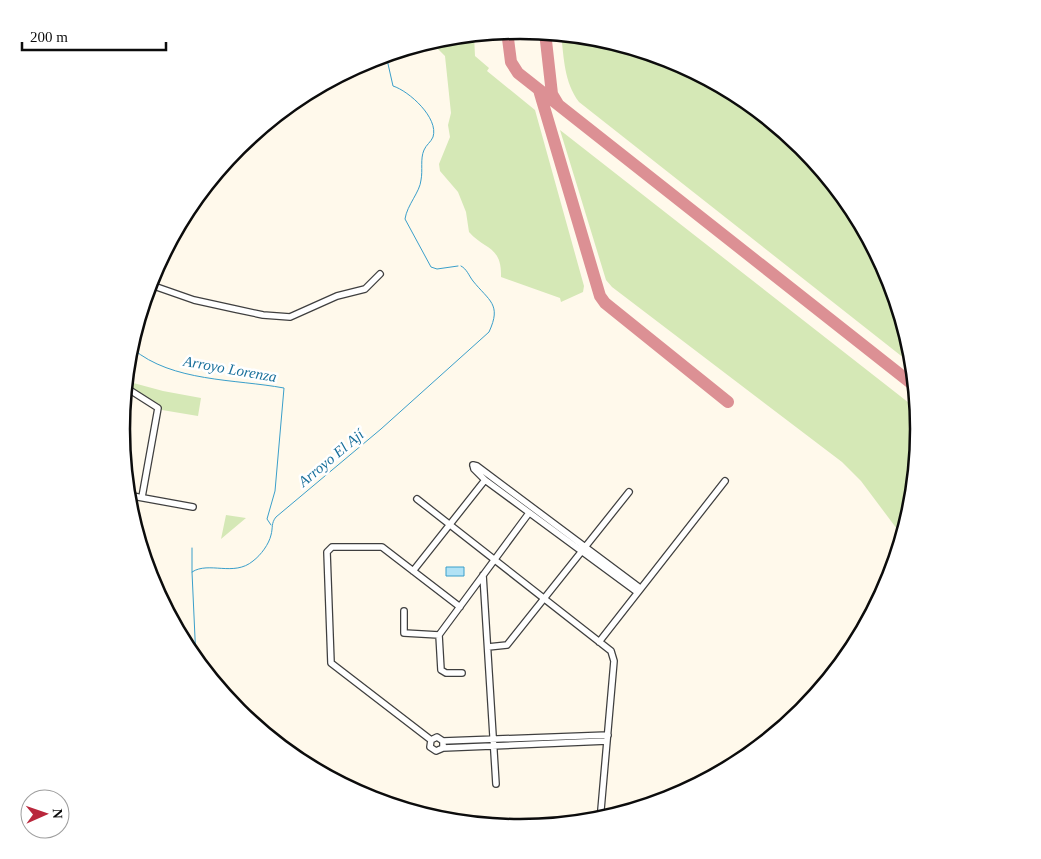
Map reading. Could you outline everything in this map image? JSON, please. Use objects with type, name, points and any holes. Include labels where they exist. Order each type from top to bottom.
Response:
[{"type":"street","points":[[157,285],[203,302],[263,315],[290,317],[337,296],[365,289],[380,274]]},
{"type":"street","points":[[132,391],[156,406],[158,411],[142,497]]},
{"type":"street","points":[[583,549],[529,513],[485,480],[474,470],[474,465],[639,590]]},
{"type":"street","points":[[413,571],[485,480]]},
{"type":"street","points":[[599,642],[725,481]]},
{"type":"street","points":[[488,647],[507,645],[629,492]]},
{"type":"street","points":[[135,496],[193,507]]},
{"type":"street","points":[[417,499],[611,651],[614,661],[601,812]]},
{"type":"street","points":[[462,673],[446,674],[441,670],[439,635],[529,513]]},
{"type":"street","points":[[460,607],[379,546],[329,549],[327,557],[331,663],[431,740],[432,750],[436,752],[443,748],[494,743],[608,738]]},
{"type":"street","points":[[483,575],[496,784]]},
{"type":"street","points":[[404,611],[404,632],[439,635]]},
{"type":"street","points":[[431,740],[437,737],[443,741],[494,743]]},
{"type":"street","points":[[443,741],[443,748]]},
{"type":"green space","points":[[562,41],[597,46],[646,59],[670,68],[716,91],[758,119],[778,136],[797,153],[831,192],[859,234],[882,280],[891,304],[905,359],[579,102],[570,86]]},
{"type":"green space","points":[[474,42],[475,56],[489,68],[487,71],[535,110],[584,286],[583,292],[561,302],[560,298],[501,277],[501,267],[496,254],[469,232],[466,212],[458,192],[440,171],[439,164],[450,137],[448,125],[451,113],[445,56],[437,48]]},
{"type":"green space","points":[[560,130],[910,404],[911,430],[908,481],[898,530],[861,481],[842,462],[612,287],[606,280]]},
{"type":"green space","points":[[133,383],[201,398],[198,416],[162,410],[159,404],[132,389]]},
{"type":"green space","points":[[226,515],[246,518],[221,539]]},
{"type":"water","points":[[446,567],[464,567],[464,576],[446,576]]},
{"type":"waterway","name":"Arroyo El Ají","points":[[388,62],[393,86],[407,93],[421,106],[432,122],[434,130],[433,137],[423,153],[420,185],[405,219],[431,267],[437,269],[458,266]]},
{"type":"waterway","name":"Arroyo El Ají","points":[[195,646],[192,572],[206,568],[238,568],[246,566],[253,561],[262,553],[268,542],[276,517],[381,429],[489,332],[494,315],[492,304],[461,266]]},
{"type":"waterway","name":"Arroyo Lorenza","points":[[137,352],[166,368],[205,378],[284,388],[275,491],[267,519],[271,525]]},
{"type":"waterway","points":[[192,548],[192,572]]},
{"type":"taxiway","points":[[508,39],[511,62],[518,73],[908,381]]},
{"type":"taxiway","points":[[546,40],[552,94],[558,104]]},
{"type":"taxiway","points":[[539,90],[600,296],[605,303],[728,402]]}]
